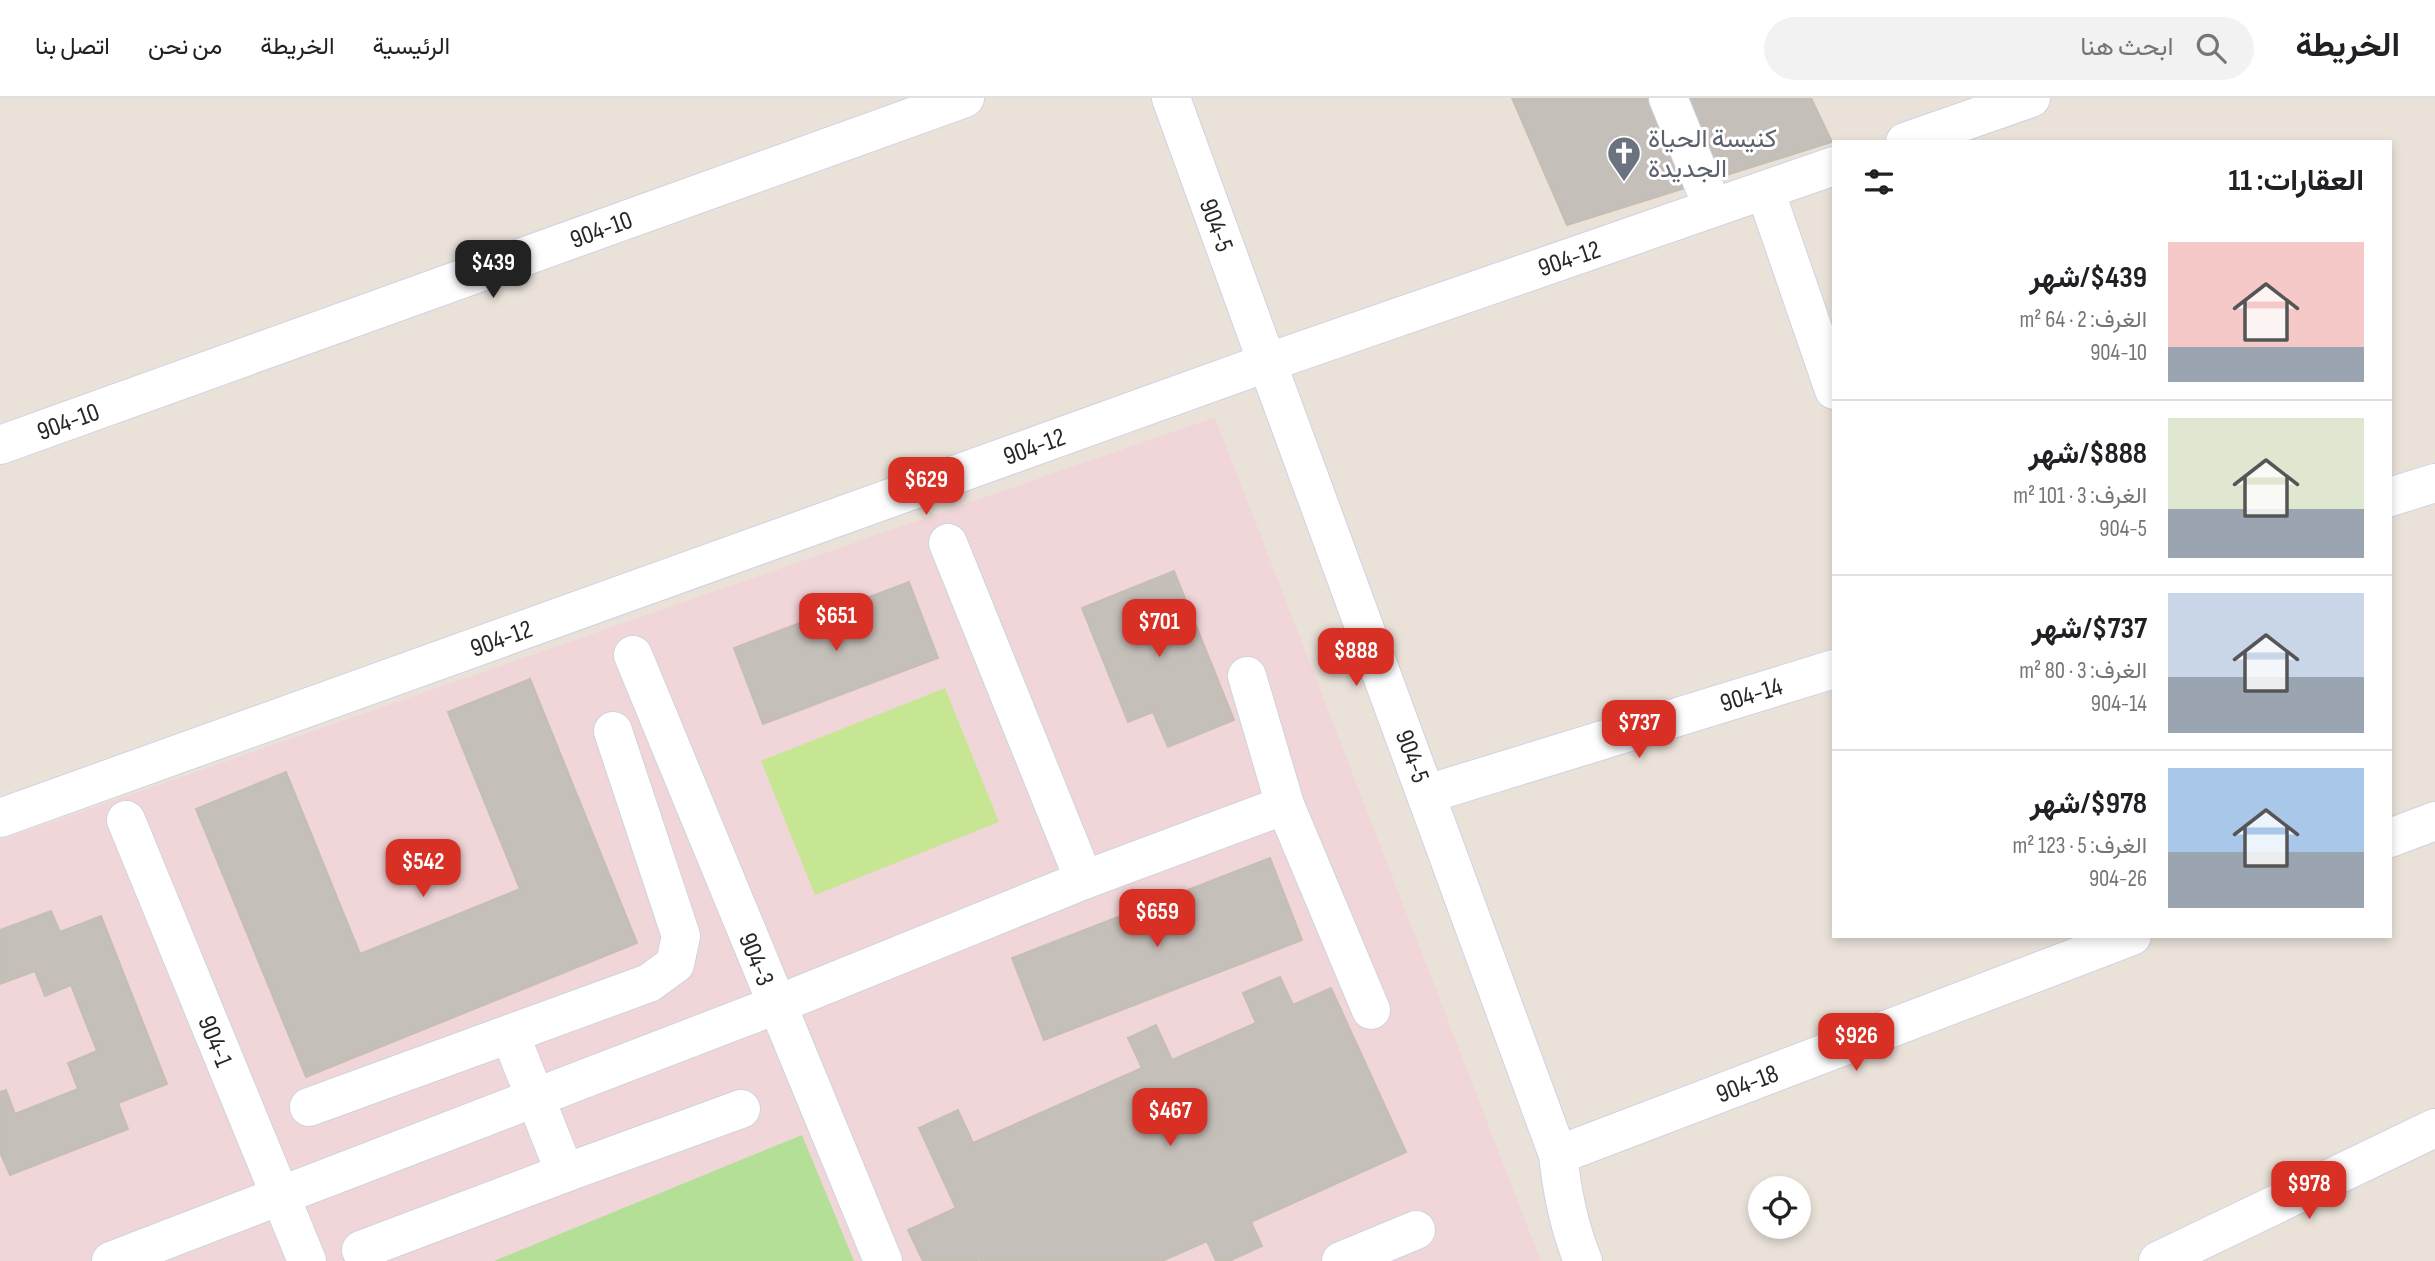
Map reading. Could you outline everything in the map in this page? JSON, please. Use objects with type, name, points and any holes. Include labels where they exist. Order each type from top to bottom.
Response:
[{"type":"street","name":"904-10","points":[[0,445],[965,98]]},
{"type":"street","name":"904-5","points":[[1171,98],[1558,1155],[1561,1184],[1572,1234],[1583,1261]]},
{"type":"street","points":[[1668,98],[1713,208]]},
{"type":"street","points":[[1911,140],[2031,98]]},
{"type":"street","name":"904-12","points":[[0,818],[1266,363],[1832,167]]},
{"type":"street","points":[[1765,190],[1832,384]]},
{"type":"street","points":[[2392,496],[2435,483]]},
{"type":"street","points":[[948,543],[1084,880]]},
{"type":"street","name":"904-3","points":[[633,655],[883,1261]]},
{"type":"street","name":"904-14","points":[[1427,794],[1832,670]]},
{"type":"street","points":[[1247,676],[1285,805],[1371,1010]]},
{"type":"street","points":[[309,1107],[649,983],[675,964],[681,936],[613,731]]},
{"type":"street","points":[[111,1261],[776,1005],[1084,880],[1285,805]]},
{"type":"street","name":"904-1","points":[[126,820],[307,1261]]},
{"type":"street","points":[[2392,837],[2435,821]]},
{"type":"street","name":"904-18","points":[[1558,1155],[2127,938]]},
{"type":"street","points":[[510,1034],[565,1173]]},
{"type":"street","points":[[361,1250],[741,1109]]},
{"type":"street","points":[[2158,1261],[2435,1128]]},
{"type":"street","points":[[1341,1261],[1416,1230]]},
{"type":"shaded area","points":[[1215,417],[1541,1261],[0,1261],[0,840]]},
{"type":"green space","points":[[945,688],[999,822],[815,895],[761,761]]},
{"type":"green space","points":[[802,1135],[854,1261],[494,1261]]},
{"type":"building","name":"كنيسة الحياة الجديدة","points":[[1512,98],[1811,98],[1832,142],[1567,225]]},
{"type":"building","points":[[1174,571],[1234,720],[1168,747],[1153,712],[1128,722],[1082,608]]},
{"type":"building","points":[[909,582],[938,658],[763,724],[734,648]]},
{"type":"building","points":[[530,679],[637,943],[306,1077],[196,809],[286,772],[360,954],[520,889],[448,712]]},
{"type":"building","points":[[1270,858],[1302,940],[1044,1040],[1012,958]]},
{"type":"building","points":[[51,911],[60,932],[101,916],[167,1084],[118,1103],[128,1129],[10,1175],[0,1152],[0,1092],[6,1090],[15,1114],[78,1089],[68,1063],[97,1051],[71,985],[45,996],[35,971],[0,984],[0,930]]},
{"type":"building","points":[[1280,977],[1293,1005],[1331,988],[1406,1152],[1251,1222],[1262,1246],[1229,1261],[1216,1261],[1207,1241],[1162,1261],[923,1261],[908,1230],[956,1208],[919,1128],[958,1110],[973,1143],[1142,1068],[1128,1038],[1156,1025],[1172,1060],[1256,1023],[1243,993]]},
{"type":"place","name":"كنيسة الحياة الجديدة","points":[[1624,183]]}]
